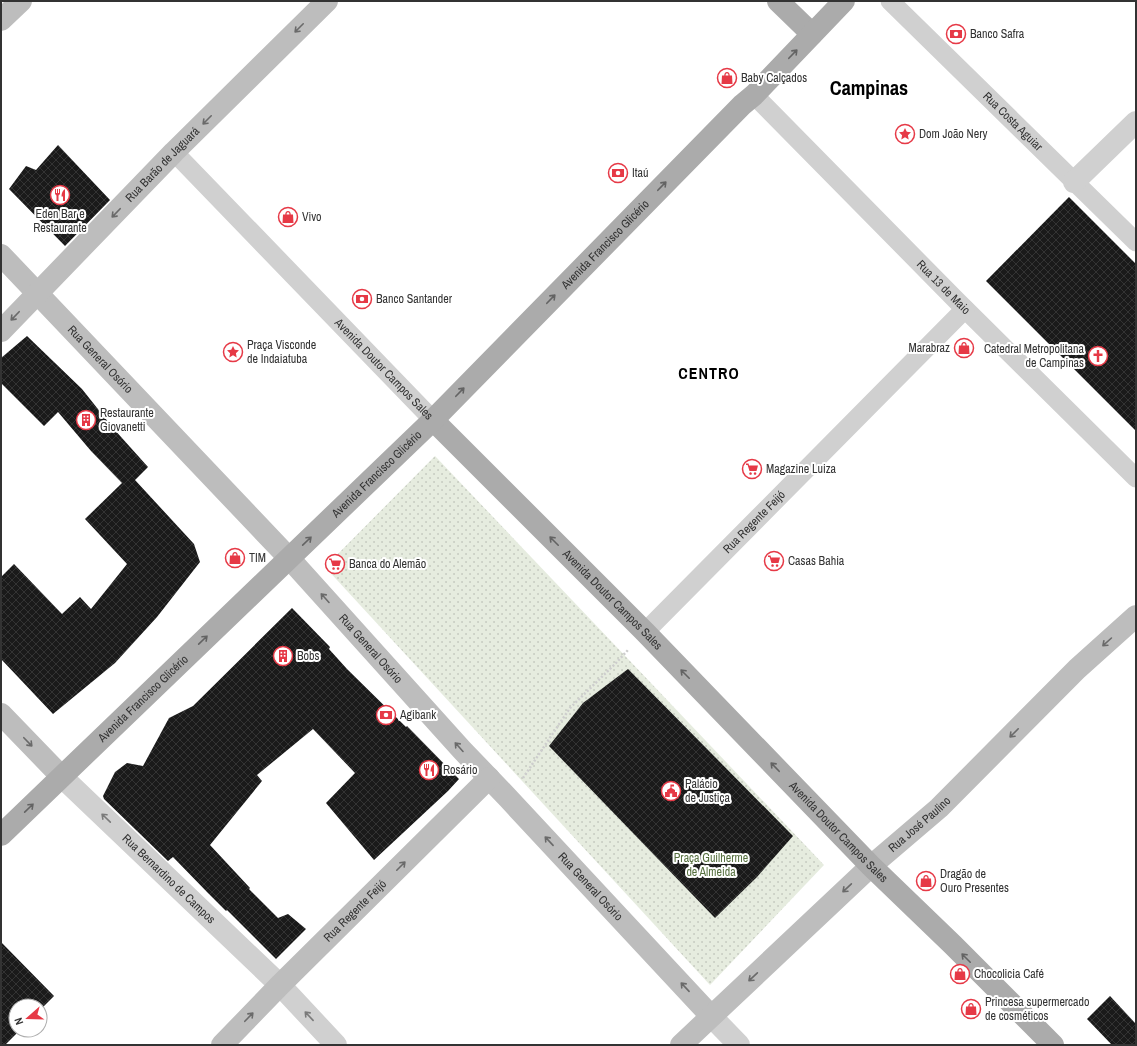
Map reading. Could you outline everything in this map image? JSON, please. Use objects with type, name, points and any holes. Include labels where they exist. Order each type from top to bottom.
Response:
[{"type":"main road","points":[[1,20],[20,1]]},
{"type":"main road","name":"Rua Barão de Jaguará","points":[[1,331],[174,152],[327,1]]},
{"type":"main road","points":[[778,1],[812,34]]},
{"type":"main road","name":"Avenida Francisco Glicério","points":[[1,835],[433,420],[742,105],[754,95],[844,1]]},
{"type":"main road","name":"Rua General Osório","points":[[1,255],[289,558],[489,778],[711,1016]]},
{"type":"main road","name":"Avenida Doutor Campos Sales","points":[[433,420],[644,632],[871,866],[1053,1045]]},
{"type":"main road","name":"Rua José Paulino","points":[[681,1045],[871,866],[939,808],[1077,669],[1136,616]]},
{"type":"main road","name":"Rua Bernardino de Campos","points":[[1,714],[61,776]]},
{"type":"main road","name":"Rua Regente Feijó","points":[[222,1045],[280,985],[489,778]]},
{"type":"street","name":"Rua Costa Aguiar","points":[[890,1],[1136,242]]},
{"type":"street","name":"Rua 13 de Maio","points":[[754,95],[965,309],[1136,478]]},
{"type":"street","points":[[1074,182],[1136,122]]},
{"type":"street","name":"Avenida Doutor Campos Sales","points":[[174,152],[433,420]]},
{"type":"street","name":"Rua Regente Feijó","points":[[644,632],[965,309]]},
{"type":"street","name":"Rua Bernardino de Campos","points":[[61,776],[280,985],[336,1045]]},
{"type":"street","name":"Rua General Osório","points":[[711,1016],[739,1045]]},
{"type":"path","points":[[508,798],[570,708],[615,664],[644,632]]},
{"type":"green space","name":"Praça Guilherme de Almeida","points":[[435,456],[824,865],[710,985],[325,567]]},
{"type":"building","name":"Eden Bar e Restaurante","points":[[58,145],[110,200],[65,246],[9,189],[26,166],[36,170]]},
{"type":"building","name":"Catedral Metropolitana de Campinas","points":[[1069,197],[1136,264],[1136,431],[986,281]]},
{"type":"building","points":[[27,336],[82,389],[113,428],[148,467],[135,480],[194,544],[200,562],[157,617],[115,663],[53,714],[1,659],[1,577],[14,564],[62,614],[80,597],[91,609],[127,564],[85,519],[122,483],[91,451],[58,412],[44,426],[1,383],[1,358]]},
{"type":"building","points":[[292,608],[330,647],[329,649],[347,669],[406,727],[407,726],[459,779],[374,860],[326,803],[355,773],[313,729],[257,775],[262,781],[210,845],[250,888],[249,889],[278,918],[288,914],[306,929],[276,959],[173,857],[168,861],[104,799],[103,796],[115,772],[127,763],[143,766],[169,718],[193,706]]},
{"type":"building","name":"Palácio de Justiça","points":[[628,669],[793,836],[757,877],[715,918],[549,746],[583,703]]},
{"type":"building","points":[[1,942],[54,996],[48,1002],[48,998],[8,998],[8,1038],[12,1038],[5,1045],[1,1045]]},
{"type":"building","points":[[1110,996],[1136,1024],[1136,1045],[1112,1045],[1087,1019]]},
{"type":"place","name":"Banco Safra","points":[[956,34]]},
{"type":"place","name":"Baby Calçados","points":[[727,78]]},
{"type":"place","name":"Dom João Nery","points":[[905,134]]},
{"type":"place","name":"Itaú","points":[[618,173]]},
{"type":"place","name":"Eden Bar e Restaurante","points":[[60,195]]},
{"type":"place","name":"Vivo","points":[[288,217]]},
{"type":"place","name":"Banco Santander","points":[[362,299]]},
{"type":"place","name":"Marabraz","points":[[964,348]]},
{"type":"place","name":"Praça Visconde de Indaiatuba","points":[[233,352]]},
{"type":"place","name":"Catedral Metropolitana de Campinas","points":[[1098,356]]},
{"type":"place","name":"Restaurante Giovanetti","points":[[86,420]]},
{"type":"place","name":"Magazine Luiza","points":[[752,469]]},
{"type":"place","name":"TIM","points":[[235,558]]},
{"type":"place","name":"Casas Bahia","points":[[774,561]]},
{"type":"place","name":"Banca do Alemão","points":[[335,564]]},
{"type":"place","name":"Bobs","points":[[283,656]]},
{"type":"place","name":"Agibank","points":[[386,715]]},
{"type":"place","name":"Rosário","points":[[429,770]]},
{"type":"place","name":"Palácio de Justiça","points":[[671,791]]},
{"type":"place","name":"Dragão de Ouro Presentes","points":[[926,881]]},
{"type":"place","name":"Chocolicia Café","points":[[960,974]]},
{"type":"place","name":"Princesa supermercado de cosméticos","points":[[971,1009]]},
{"type":"district","name":"Campinas","points":[[869,88]]},
{"type":"district","name":"CENTRO","points":[[709,373]]}]
